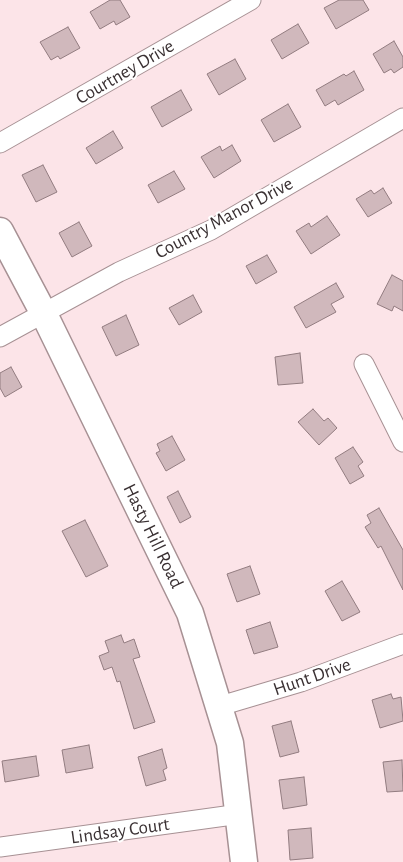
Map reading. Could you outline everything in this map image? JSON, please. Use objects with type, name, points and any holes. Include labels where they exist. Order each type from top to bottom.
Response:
[{"type":"street","name":"Courtney Drive","points":[[0,143],[250,0]]},
{"type":"street","name":"Country Manor Drive","points":[[0,337],[119,272],[210,230],[403,118]]},
{"type":"street","name":"Hasty Hill Road","points":[[0,231],[44,314],[190,613],[230,743],[240,814],[244,862]]},
{"type":"street","points":[[364,364],[403,442]]},
{"type":"street","name":"Hunt Drive","points":[[220,706],[301,682],[403,644]]},
{"type":"street","name":"Lindsay Court","points":[[2,852],[240,814]]},
{"type":"building","points":[[110,0],[120,0],[130,17],[116,25],[114,21],[100,29],[90,12]]},
{"type":"building","points":[[339,0],[363,0],[369,10],[336,29],[324,8]]},
{"type":"building","points":[[298,24],[309,43],[282,59],[271,40]]},
{"type":"building","points":[[68,27],[80,48],[60,59],[58,56],[51,60],[40,42]]},
{"type":"building","points":[[394,41],[403,57],[403,67],[394,73],[391,69],[384,73],[373,54]]},
{"type":"building","points":[[235,59],[246,79],[219,95],[207,74]]},
{"type":"building","points":[[354,71],[364,90],[338,105],[335,100],[325,106],[316,90],[344,74],[346,76]]},
{"type":"building","points":[[181,90],[192,110],[162,127],[151,107]]},
{"type":"building","points":[[288,104],[301,127],[274,142],[261,120]]},
{"type":"building","points":[[113,131],[123,148],[96,164],[86,148]]},
{"type":"building","points":[[232,145],[241,161],[214,178],[201,157],[220,146],[222,151]]},
{"type":"building","points":[[43,165],[57,192],[36,202],[22,175]]},
{"type":"building","points":[[174,171],[185,189],[158,203],[148,185]]},
{"type":"building","points":[[383,188],[392,203],[368,217],[356,199],[371,190],[374,194]]},
{"type":"building","points":[[327,216],[340,235],[311,254],[296,231],[309,223],[311,227]]},
{"type":"building","points":[[79,222],[92,246],[72,257],[59,233]]},
{"type":"building","points":[[267,255],[277,272],[256,284],[246,266]]},
{"type":"building","points":[[392,275],[403,281],[403,311],[394,306],[392,311],[377,304]]},
{"type":"building","points":[[336,283],[344,297],[331,304],[336,312],[306,328],[294,307]]},
{"type":"building","points":[[193,295],[202,312],[179,325],[169,308]]},
{"type":"building","points":[[126,315],[139,345],[116,356],[102,327]]},
{"type":"building","points":[[300,353],[303,383],[278,385],[275,357]]},
{"type":"building","points":[[11,367],[22,387],[5,397],[0,388],[0,373]]},
{"type":"building","points":[[313,409],[324,421],[328,418],[337,428],[319,445],[298,422]]},
{"type":"building","points":[[172,436],[185,460],[166,471],[156,453],[160,451],[157,444]]},
{"type":"building","points":[[353,447],[363,462],[358,466],[364,476],[350,484],[335,458]]},
{"type":"building","points":[[178,491],[191,517],[180,523],[167,497]]},
{"type":"building","points":[[379,508],[403,550],[403,590],[381,546],[378,548],[365,527],[371,523],[367,515]]},
{"type":"building","points":[[85,520],[108,566],[86,577],[62,531]]},
{"type":"building","points":[[250,566],[260,594],[237,602],[227,574]]},
{"type":"building","points":[[342,581],[360,612],[342,621],[325,591]]},
{"type":"building","points":[[270,622],[278,647],[254,654],[246,630]]},
{"type":"building","points":[[121,635],[124,643],[134,639],[140,657],[133,659],[155,722],[134,729],[120,681],[117,682],[112,667],[104,670],[99,656],[109,652],[105,641]]},
{"type":"building","points":[[391,694],[393,699],[401,697],[403,721],[380,728],[372,700]]},
{"type":"building","points":[[291,721],[299,752],[280,757],[272,726]]},
{"type":"building","points":[[89,745],[93,768],[66,773],[62,750]]},
{"type":"building","points":[[162,749],[167,768],[163,770],[166,780],[146,786],[138,757]]},
{"type":"building","points":[[36,756],[39,776],[5,782],[2,761]]},
{"type":"building","points":[[402,760],[403,791],[387,792],[383,762]]},
{"type":"building","points":[[304,777],[307,805],[283,809],[279,780]]},
{"type":"building","points":[[311,828],[313,858],[290,860],[288,830]]}]
